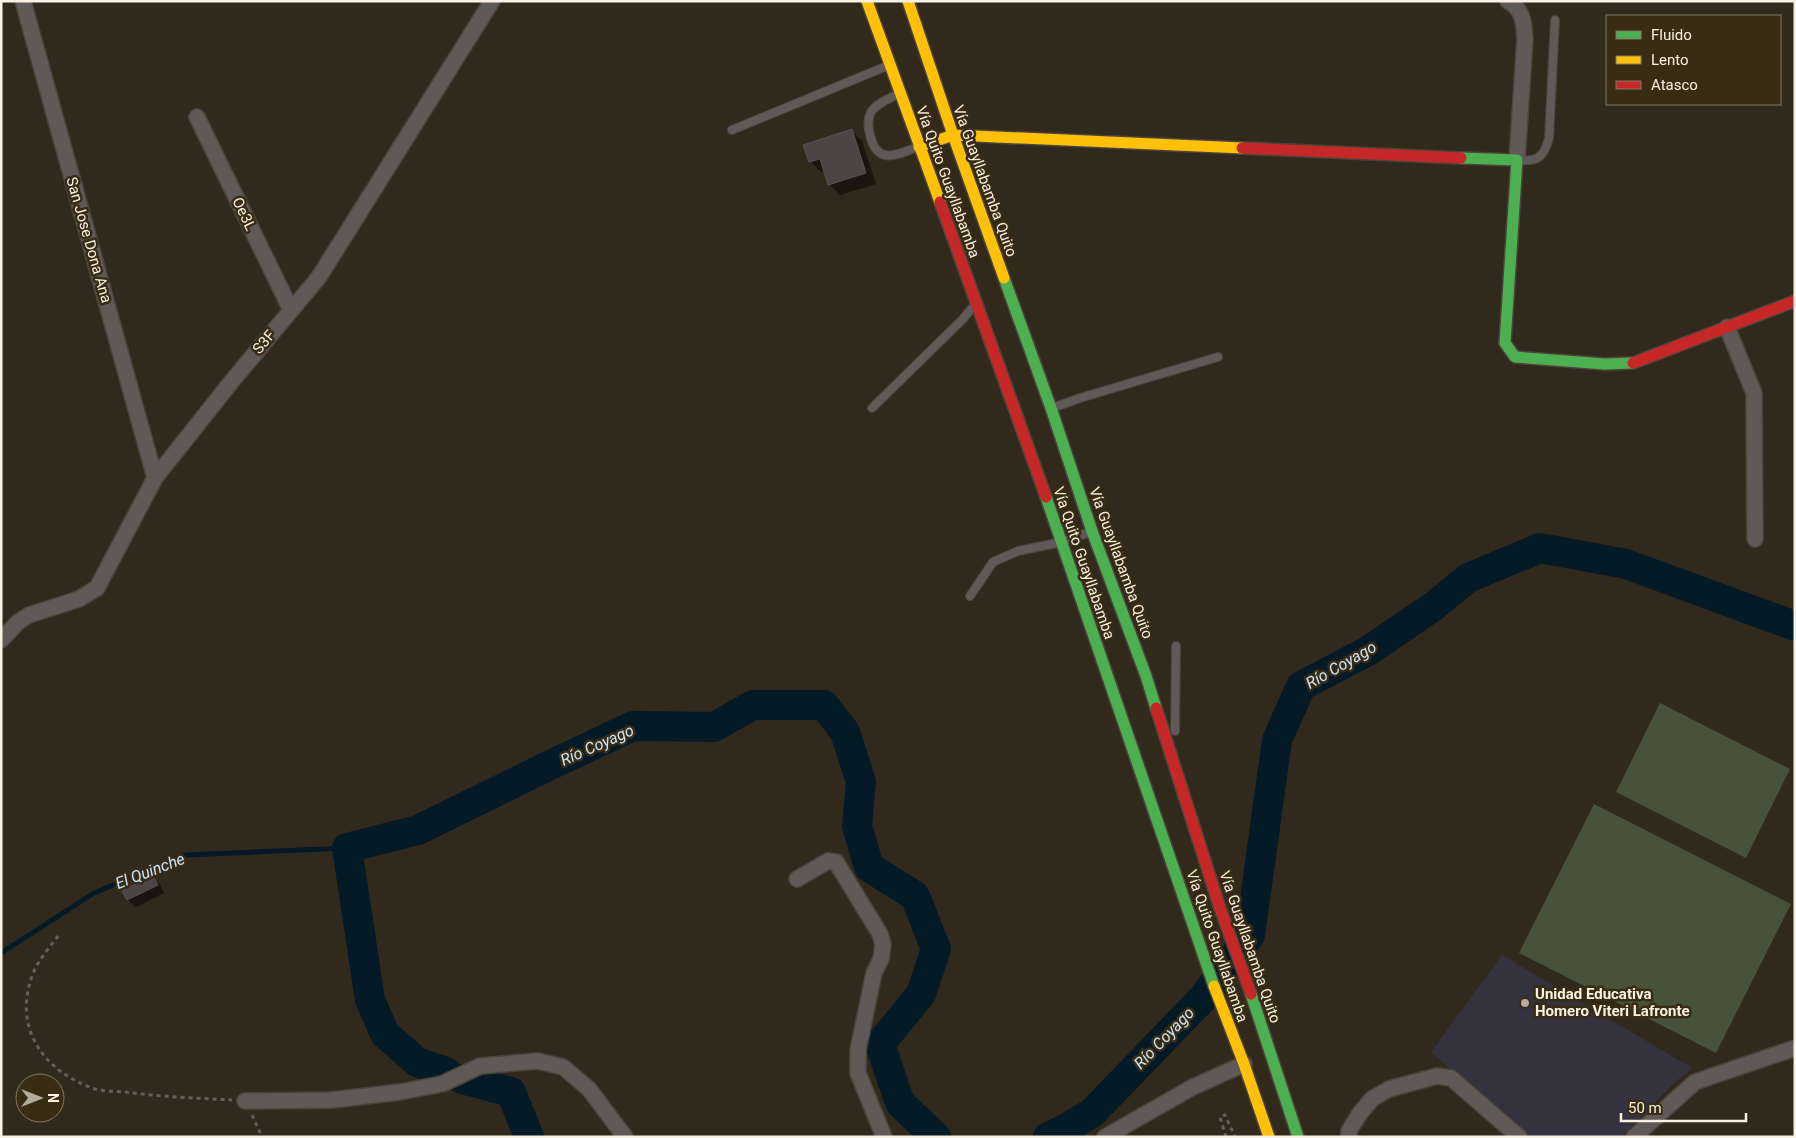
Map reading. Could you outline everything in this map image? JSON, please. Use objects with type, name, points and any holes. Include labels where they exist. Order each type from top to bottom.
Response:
[{"type":"main road","name":"Vía Quito Guayllabamba","points":[[866,1],[891,65],[975,304],[1062,542],[1195,931],[1269,1137]]},
{"type":"main road","name":"Vía Guayllabamba Quito","points":[[908,1],[952,135],[1051,408],[1092,531],[1146,676],[1220,908],[1247,981],[1298,1137]]},
{"type":"main road","points":[[919,147],[952,135],[1517,160],[1505,343],[1515,357],[1605,364],[1632,363],[1795,301]]},
{"type":"street","name":"San Jose Dona Ana","points":[[23,1],[155,478]]},
{"type":"street","name":"S3F","points":[[1,640],[18,622],[29,616],[79,599],[97,588],[155,478],[232,381],[319,277],[492,1]]},
{"type":"street","points":[[1508,1],[1516,6],[1524,21],[1525,30],[1517,160]]},
{"type":"street","name":"Oe3L","points":[[197,117],[291,310]]},
{"type":"street","points":[[1727,327],[1754,392],[1755,540]]},
{"type":"street","points":[[797,879],[828,861],[836,862],[880,934],[883,944],[881,959],[874,973],[858,1050],[858,1074],[884,1137]]},
{"type":"street","points":[[1634,1137],[1695,1082],[1795,1048]]},
{"type":"street","points":[[245,1101],[332,1100],[400,1092],[442,1084],[480,1066],[538,1061],[563,1067],[589,1089],[625,1137]]},
{"type":"street","points":[[1105,1137],[1193,1086],[1244,1064]]},
{"type":"street","points":[[1351,1135],[1360,1113],[1372,1098],[1389,1089],[1437,1076],[1451,1078],[1519,1137]]},
{"type":"lane","points":[[1517,160],[1528,161],[1537,159],[1545,152],[1549,138],[1555,20]]},
{"type":"lane","points":[[732,130],[891,65]]},
{"type":"lane","points":[[900,92],[882,102],[870,114],[868,124],[873,145],[879,153],[892,157],[919,147]]},
{"type":"lane","points":[[872,408],[963,319],[975,304]]},
{"type":"lane","points":[[1051,408],[1218,357]]},
{"type":"lane","points":[[970,596],[993,562],[1018,551],[1062,542],[1092,531]]},
{"type":"lane","points":[[1174,766],[1176,646]]},
{"type":"path","points":[[58,936],[35,969],[29,987],[26,1013],[30,1033],[43,1055],[59,1072],[96,1089],[135,1094],[245,1101],[262,1137]]},
{"type":"path","points":[[1226,1137],[1220,1117],[1226,1114],[1235,1137]]},
{"type":"shaded area","name":"Unidad Educativa Homero Viteri Lafronte","points":[[1502,955],[1692,1068],[1673,1084],[1622,1137],[1525,1137],[1431,1052]]},
{"type":"green space","points":[[1660,703],[1790,769],[1746,858],[1616,792]]},
{"type":"green space","points":[[1594,804],[1791,904],[1716,1053],[1519,953]]},
{"type":"building","points":[[852,129],[866,173],[828,185],[820,159],[809,162],[803,145]]},
{"type":"building","points":[[153,875],[158,885],[127,900],[122,891]]},
{"type":"waterway","name":"Río Coyago","points":[[1048,1137],[1092,1113],[1203,998],[1250,935],[1277,740],[1301,686],[1368,651],[1434,606],[1468,578],[1540,548],[1626,564],[1795,626]]},
{"type":"waterway","name":"Río Coyago","points":[[446,1072],[417,1062],[385,1034],[370,1000],[347,848],[418,830],[633,726],[714,727],[753,705],[824,705],[845,732],[861,782],[857,826],[869,867],[915,896],[936,949],[921,994],[880,1044],[900,1103],[936,1137]]},
{"type":"waterway","name":"El Quinche","points":[[1,953],[94,893],[185,855],[347,848]]},
{"type":"waterway","name":"Río Coyago","points":[[462,1079],[511,1092],[529,1137]]},
{"type":"traffic: fast","points":[[1461,158],[1517,160],[1505,343],[1515,357],[1605,364],[1633,363]]},
{"type":"traffic: fast","points":[[1004,278],[1156,708]]},
{"type":"traffic: fast","points":[[1046,497],[1214,986]]},
{"type":"traffic: fast","points":[[1251,994],[1298,1137]]},
{"type":"traffic: slow","points":[[867,1],[940,202]]},
{"type":"traffic: slow","points":[[908,1],[1004,278]]},
{"type":"traffic: slow","points":[[919,147],[953,135],[1242,148]]},
{"type":"traffic: slow","points":[[1214,986],[1269,1137]]},
{"type":"traffic: jam","points":[[1242,148],[1461,158]]},
{"type":"traffic: jam","points":[[940,202],[1046,497]]},
{"type":"traffic: jam","points":[[1633,363],[1795,301]]},
{"type":"traffic: jam","points":[[1156,708],[1220,908],[1251,994]]},
{"type":"place","name":"Unidad Educativa Homero Viteri Lafronte","points":[[1525,1003]]}]
